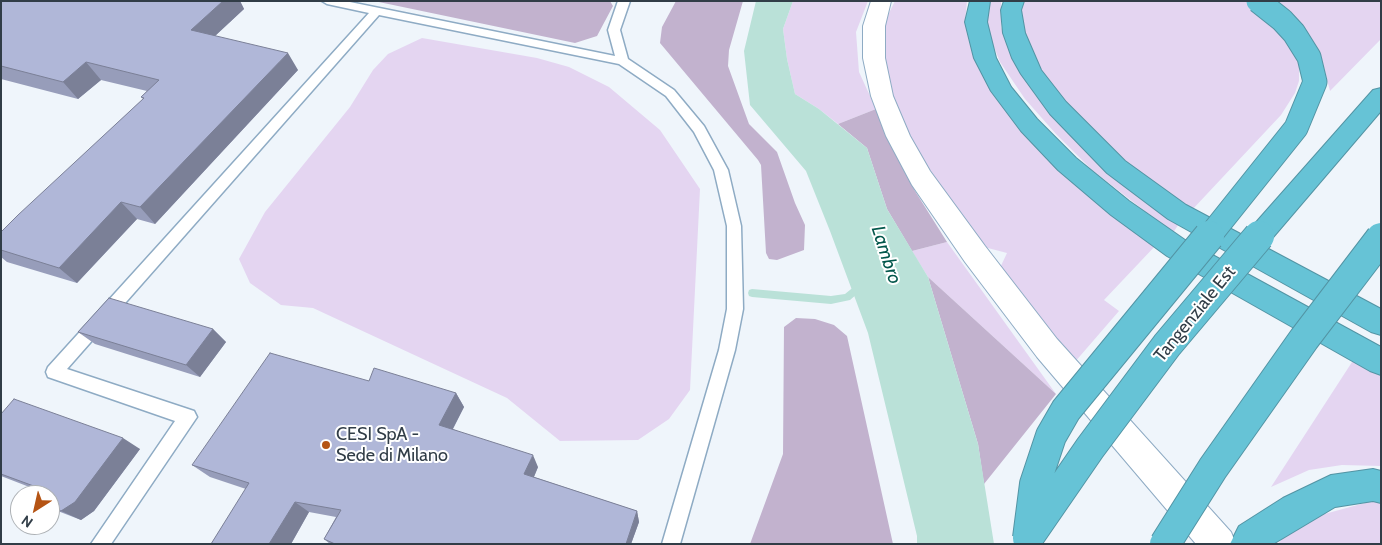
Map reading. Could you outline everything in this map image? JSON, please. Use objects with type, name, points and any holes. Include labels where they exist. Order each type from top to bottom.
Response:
[{"type":"highway","points":[[980,1],[976,22],[985,58],[1002,91],[1029,125],[1067,164],[1120,208],[1176,248],[1381,362]]},
{"type":"highway","points":[[1014,1],[1011,10],[1014,33],[1020,51],[1032,74],[1058,108],[1116,167],[1177,212],[1381,323]]},
{"type":"highway","points":[[1026,541],[1035,484],[1051,436],[1066,410],[1281,150],[1296,128],[1306,107],[1314,82],[1309,57],[1294,33],[1258,1]]},
{"type":"highway","name":"Tangenziale Est","points":[[1026,541],[1090,448],[1167,345],[1381,96]]},
{"type":"highway","points":[[1165,544],[1241,428],[1304,339],[1381,238]]},
{"type":"highway","points":[[1247,544],[1251,538],[1295,510],[1331,492],[1381,486]]},
{"type":"street","points":[[881,1],[874,26],[874,58],[882,96],[898,136],[921,178],[975,254],[1048,348],[1219,544]]},
{"type":"lane","points":[[327,1],[623,61],[670,93],[698,129],[721,170],[734,226],[735,309],[727,350],[671,544]]},
{"type":"lane","points":[[623,61],[614,30],[624,1]]},
{"type":"lane","points":[[100,544],[188,417],[54,372],[376,12]]},
{"type":"shaded area","points":[[374,1],[610,1],[613,6],[597,36],[575,43]]},
{"type":"shaded area","points":[[676,1],[743,1],[729,50],[728,66],[749,124],[777,152],[805,225],[804,250],[777,260],[769,259],[766,253],[761,165],[660,43],[662,27]]},
{"type":"shaded area","points":[[793,1],[868,1],[856,32],[859,72],[876,109],[838,124],[795,94],[787,59],[783,29]]},
{"type":"shaded area","points":[[895,1],[967,1],[965,22],[973,49],[985,75],[1157,244],[1104,300],[1119,311],[1074,363],[999,270],[1007,253],[984,247],[938,185],[913,145],[896,106],[884,68],[886,19]]},
{"type":"shaded area","points":[[990,1],[1001,1],[1001,27],[1013,57],[1036,96],[1074,137],[1180,222],[1173,233],[1092,170],[1025,99],[1000,62],[990,37],[987,20]]},
{"type":"shaded area","points":[[1023,1],[1250,1],[1280,27],[1299,62],[1299,81],[1295,93],[1281,115],[1192,210],[1143,176],[1115,153],[1074,114],[1033,62],[1023,40],[1020,6]]},
{"type":"shaded area","points":[[1274,1],[1381,1],[1381,39],[1330,91],[1320,52],[1296,20]]},
{"type":"shaded area","points":[[422,38],[537,58],[569,67],[609,87],[660,130],[700,189],[690,390],[669,419],[638,440],[560,441],[507,398],[313,308],[281,305],[250,283],[239,259],[265,212],[350,107],[373,70],[388,54]]},
{"type":"shaded area","points":[[876,109],[915,191],[947,242],[912,251],[887,209],[867,148],[838,124]]},
{"type":"shaded area","points":[[947,242],[1056,394],[928,277],[912,251]]},
{"type":"shaded area","points":[[928,277],[1056,394],[984,484],[978,444]]},
{"type":"shaded area","points":[[796,318],[815,319],[834,325],[847,336],[893,544],[750,544],[783,454],[784,327]]},
{"type":"shaded area","points":[[1354,359],[1381,373],[1381,466],[1342,465],[1309,470],[1271,487]]},
{"type":"shaded area","points":[[1376,500],[1381,501],[1381,544],[1278,544],[1288,532],[1317,516]]},
{"type":"water","name":"Lambro","points":[[756,1],[793,1],[783,29],[787,59],[795,94],[819,109],[867,148],[887,209],[928,277],[978,444],[994,544],[917,544],[917,536],[868,333],[830,231],[806,171],[750,105],[744,51]]},
{"type":"building","points":[[1,1],[223,1],[191,30],[288,53],[140,207],[121,202],[59,268],[1,250],[1,232],[144,98],[141,97],[159,80],[86,62],[63,82],[1,66]]},
{"type":"building","points":[[109,298],[213,329],[186,365],[78,332]]},
{"type":"building","points":[[270,353],[369,381],[374,368],[456,393],[439,425],[533,455],[524,474],[637,511],[626,544],[335,544],[324,539],[341,510],[295,502],[269,544],[211,544],[249,483],[192,465]]},
{"type":"building","points":[[14,399],[123,438],[75,502],[61,511],[60,485],[31,485],[1,474],[1,414]]},
{"type":"waterway","points":[[752,293],[831,300],[847,297],[861,285]]},
{"type":"place","name":"CESI SpA - Sede di Milano","points":[[326,445]]}]
